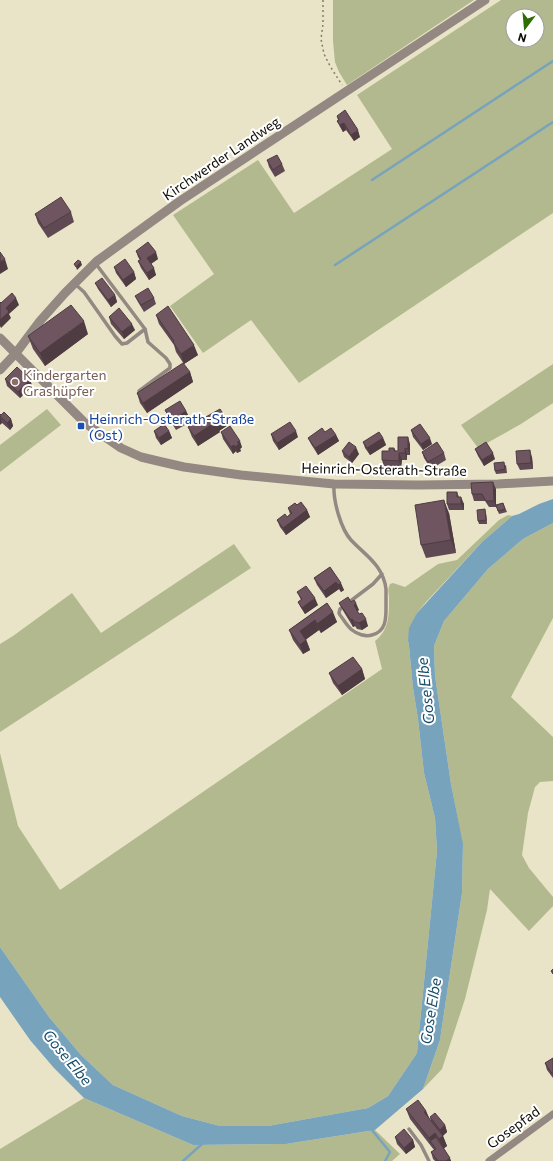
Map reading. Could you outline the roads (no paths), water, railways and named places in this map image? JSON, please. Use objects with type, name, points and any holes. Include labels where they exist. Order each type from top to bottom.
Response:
[{"type":"street","name":"Kirchwerder Landweg","points":[[0,370],[16,353],[40,321],[65,292],[96,263],[180,200],[485,0]]},
{"type":"street","name":"Heinrich-Osterath-Straße","points":[[0,338],[85,423],[122,448],[141,457],[184,467],[241,475],[334,484],[427,485],[498,484],[553,481]]},
{"type":"street","name":"Gosepfad","points":[[489,1161],[553,1114]]},
{"type":"lane","points":[[96,263],[145,329],[148,342],[166,358],[170,364],[170,368],[139,391]]},
{"type":"lane","points":[[75,283],[84,292],[122,344],[127,343],[145,329]]},
{"type":"lane","points":[[334,484],[335,501],[346,532],[351,540],[376,564],[382,574],[384,578],[386,590],[386,619],[384,625],[376,634],[368,636],[360,634],[352,630],[340,616],[340,609],[373,584],[382,574]]},
{"type":"lane","points":[[409,1129],[421,1144],[429,1161]]},
{"type":"water","name":"Gose Elbe","points":[[553,499],[553,523],[523,539],[488,569],[444,621],[434,646],[435,676],[451,784],[463,844],[462,893],[440,1040],[423,1089],[375,1130],[286,1144],[193,1145],[84,1098],[54,1068],[30,1040],[0,997],[0,947],[49,1017],[81,1055],[113,1085],[182,1116],[220,1126],[268,1126],[368,1108],[388,1096],[417,1053],[437,851],[435,818],[424,773],[413,688],[408,641],[409,628],[417,613],[482,542],[512,516]]},
{"type":"waterway","points":[[372,180],[553,61]]},
{"type":"waterway","points":[[335,265],[553,122]]},
{"type":"waterway","points":[[371,1129],[390,1152],[385,1161]]},
{"type":"waterway","points":[[183,1161],[203,1143]]},
{"type":"place","name":"Kindergarten Grashüpfer","points":[[15,382]]},
{"type":"place","name":"Heinrich-Osterath-Straße (Ost)","points":[[81,426]]}]
